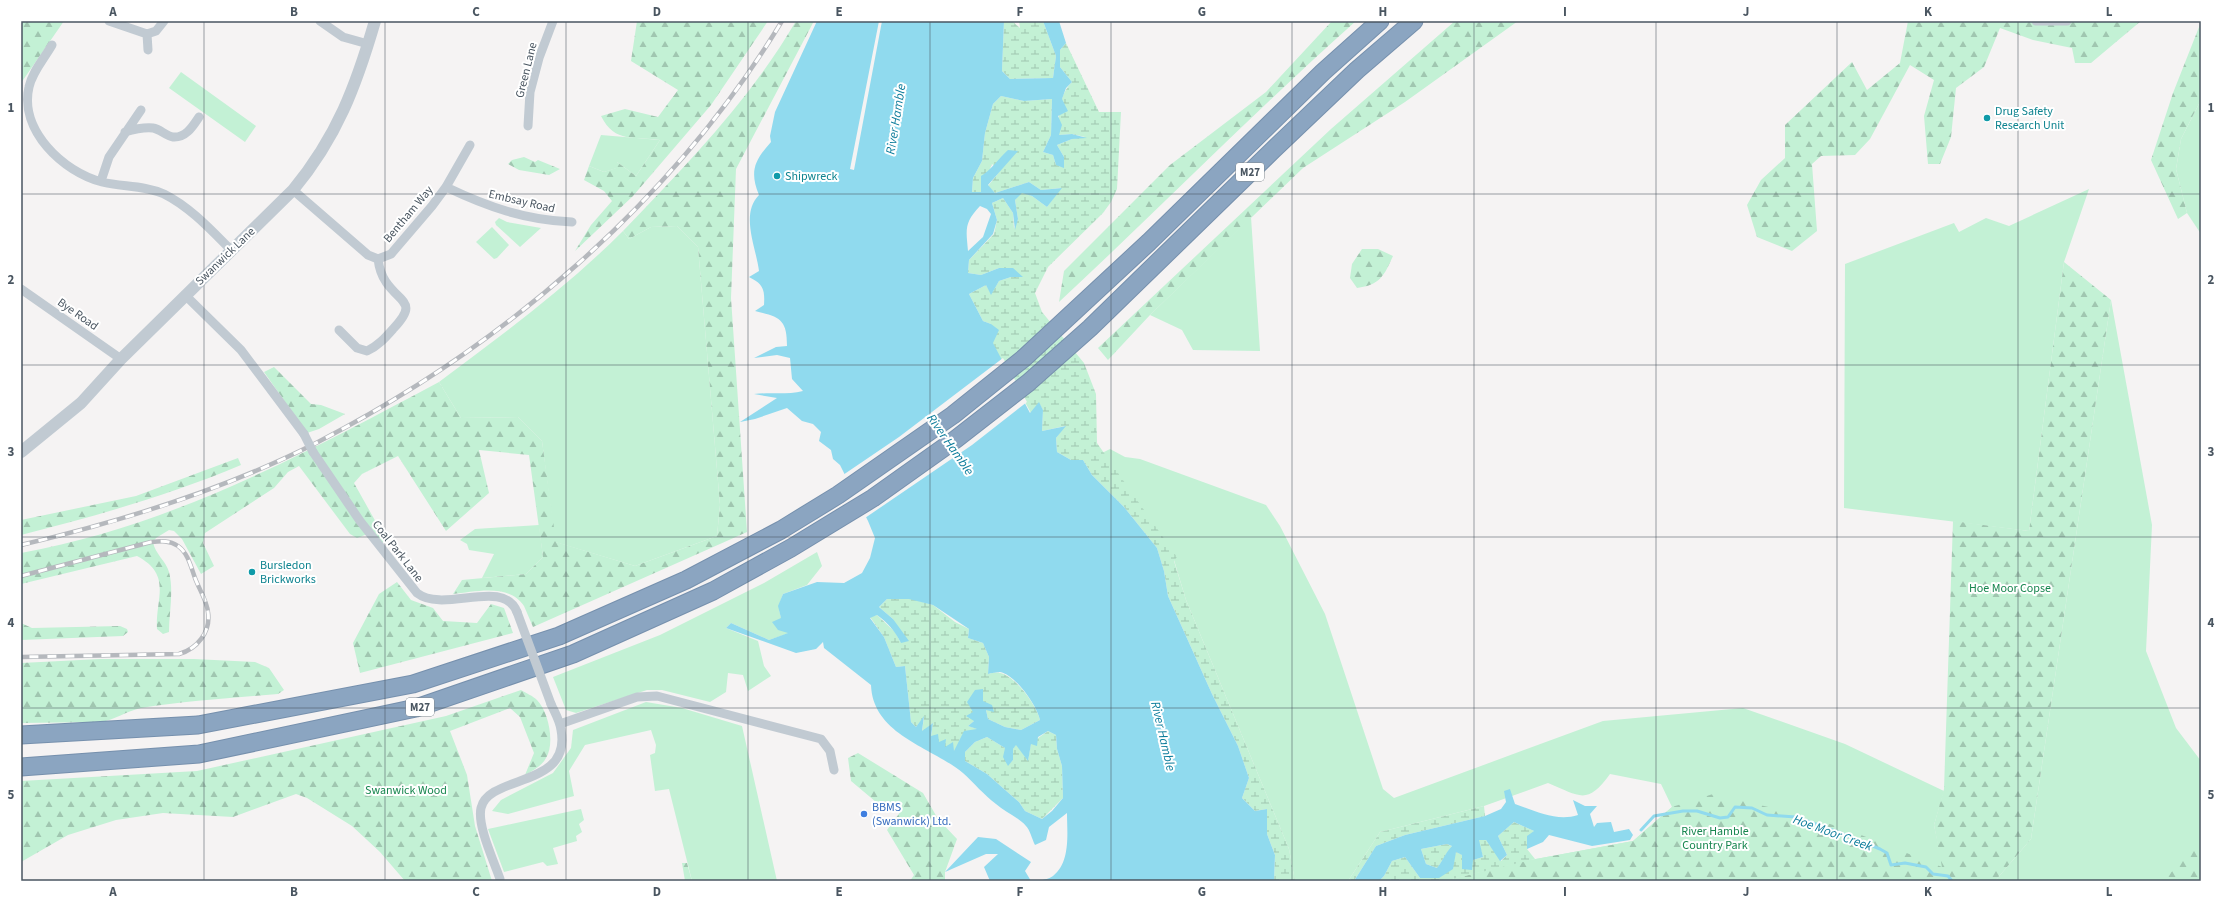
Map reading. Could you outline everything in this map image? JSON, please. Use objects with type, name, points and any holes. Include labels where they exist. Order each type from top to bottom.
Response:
[{"type":"highway","name":"M27","points":[[21,735],[198,725],[413,684],[586,625],[686,580],[781,530],[863,479],[952,415],[1024,358],[1075,312],[1323,72],[1380,21]]},
{"type":"highway","name":"M27","points":[[21,767],[199,754],[416,708],[574,654],[713,591],[791,548],[872,498],[956,439],[1028,383],[1090,328],[1273,150],[1358,70],[1414,21]]},
{"type":"street","points":[[108,21],[147,34],[156,31],[164,21]]},
{"type":"street","points":[[320,21],[343,36],[368,44]]},
{"type":"street","name":"Swanwick Lane","points":[[21,452],[81,403],[121,359],[293,190],[326,146],[339,122],[356,82],[375,21]]},
{"type":"street","name":"Green Lane","points":[[528,126],[530,92],[539,58],[553,21]]},
{"type":"street","points":[[2036,21],[2068,21]]},
{"type":"street","points":[[147,34],[148,50]]},
{"type":"street","points":[[52,45],[34,73],[29,87],[27,102],[32,123],[39,136],[60,159],[85,176],[101,182],[146,188],[166,195],[202,220],[231,250]]},
{"type":"street","points":[[101,182],[109,157],[141,110]]},
{"type":"street","points":[[125,132],[138,128],[154,128],[173,137],[178,136],[187,133],[199,117]]},
{"type":"street","name":"Bentham Way","points":[[378,259],[391,254],[446,188],[470,145]]},
{"type":"street","name":"Embsay Road","points":[[446,188],[497,209],[550,221],[572,222]]},
{"type":"street","points":[[293,190],[368,255],[378,259],[380,271],[386,283],[404,300],[406,310],[402,320],[376,347],[367,351],[357,348],[339,330]]},
{"type":"street","name":"Bye Road","points":[[21,289],[121,359]]},
{"type":"street","name":"Coal Park Lane","points":[[185,295],[241,350],[304,434],[313,452],[356,516],[417,593],[426,599],[438,601],[493,596],[509,602],[518,612],[551,704],[560,724]]},
{"type":"street","points":[[500,879],[481,821],[483,803],[493,792],[537,775],[548,767],[561,749],[562,735],[560,724],[637,697],[657,696],[821,739],[830,751],[834,770]]},
{"type":"green space","points":[[21,21],[64,21],[21,83]]},
{"type":"green space","points":[[637,21],[768,21],[711,105],[633,196],[575,251],[591,225],[612,201],[604,191],[584,180],[589,166],[604,172],[616,168],[617,162],[636,176],[660,140],[619,135],[607,125],[601,116],[625,109],[658,117],[678,90],[631,61]]},
{"type":"green space","points":[[796,21],[814,21],[736,169],[731,298],[747,532],[533,627],[524,606],[518,599],[510,594],[481,591],[453,594],[462,580],[526,574],[543,557],[529,455],[479,450],[489,493],[446,531],[398,456],[362,474],[354,483],[382,533],[384,539],[381,547],[370,533],[357,538],[350,534],[299,466],[288,472],[274,488],[205,533],[203,543],[214,566],[201,574],[182,539],[174,531],[169,530],[156,538],[153,542],[156,550],[168,568],[170,579],[171,594],[169,632],[163,634],[157,629],[160,588],[159,580],[155,571],[148,563],[137,556],[21,584],[21,553],[77,541],[131,525],[184,506],[288,460],[439,382],[461,418],[518,417],[542,441],[556,542],[635,566],[717,536],[720,505],[698,247],[677,226],[651,227],[629,239],[623,231],[716,131],[738,105],[778,50]]},
{"type":"green space","points":[[1004,21],[1012,21],[1020,28],[1019,21],[1043,21],[1056,56],[1053,78],[1010,79],[1002,71]]},
{"type":"green space","points":[[1332,21],[1356,21],[1281,90],[1059,302],[1064,271],[1170,165],[1266,92]]},
{"type":"green space","points":[[1455,21],[1518,21],[1405,102],[1303,168],[1150,315],[1108,360],[1098,348],[1331,129]]},
{"type":"green space","points":[[1908,21],[2141,21],[2091,63],[2075,63],[2072,48],[2033,40],[2000,28],[1984,67],[1956,88],[1951,137],[1940,164],[1928,164],[1924,116],[1934,80],[1910,65],[1870,139],[1855,155],[1821,156],[1812,164],[1817,231],[1792,251],[1757,237],[1747,205],[1761,180],[1785,158],[1785,125],[1852,62],[1867,90],[1900,63]]},
{"type":"green space","points":[[2201,22],[2201,100],[2181,139],[2176,169],[2187,213],[2178,219],[2151,160],[2173,93]]},
{"type":"green space","points":[[1066,43],[1099,112],[1121,112],[1117,189],[1111,202],[1103,213],[1048,267],[1035,293],[1042,312],[1084,363],[1096,394],[1097,443],[1177,557],[1174,561],[1186,600],[1289,849],[1295,881],[1274,881],[1275,855],[1267,834],[1267,809],[1255,811],[1242,798],[1249,778],[1238,746],[1212,694],[1168,596],[1164,571],[1157,548],[1124,507],[1092,475],[1083,460],[1071,460],[1057,452],[1056,438],[1065,426],[1042,431],[1043,410],[1039,403],[1031,413],[992,343],[991,324],[983,321],[969,294],[986,285],[991,294],[999,281],[1011,277],[1022,277],[999,268],[981,275],[968,273],[969,260],[994,234],[997,220],[992,203],[1003,198],[1013,213],[1014,229],[1018,219],[1015,200],[1022,192],[1032,196],[1047,207],[1061,188],[1041,190],[1029,182],[995,193],[988,186],[1000,171],[992,164],[981,192],[972,193],[973,178],[982,161],[985,133],[993,104],[1001,96],[1024,101],[1052,99],[1051,135],[1043,152],[1053,155],[1056,165],[1064,157],[1057,145],[1072,139],[1085,137],[1072,134],[1059,135],[1061,100],[1072,82],[1060,67],[1060,50]]},
{"type":"green space","points":[[181,72],[256,126],[245,142],[169,88]]},
{"type":"green space","points":[[2201,100],[2201,234],[2187,213],[2176,169],[2181,139]]},
{"type":"green space","points":[[601,135],[660,140],[636,176],[617,162],[617,168],[604,172],[589,166]]},
{"type":"green space","points":[[524,157],[535,162],[538,160],[560,169],[549,175],[519,170],[508,164],[512,160]]},
{"type":"green space","points":[[2089,189],[2064,262],[2029,531],[1844,508],[1845,264],[1954,223],[1959,232],[1986,218],[2009,226]]},
{"type":"green space","points":[[1251,217],[1260,351],[1193,350],[1182,330],[1150,315]]},
{"type":"green space","points":[[499,218],[507,222],[541,228],[520,247],[496,225],[495,222]]},
{"type":"green space","points":[[677,226],[698,247],[720,505],[717,536],[635,566],[555,542],[542,441],[518,417],[461,418],[439,382],[557,291],[623,231],[629,239],[651,227]]},
{"type":"green space","points":[[492,227],[509,245],[497,258],[494,259],[476,242]]},
{"type":"green space","points":[[1362,249],[1378,249],[1393,256],[1384,274],[1376,282],[1365,287],[1357,288],[1350,278],[1352,264]]},
{"type":"green space","name":"Hoe Moor Copse","points":[[2064,262],[2111,300],[2031,839],[1995,881],[1444,881],[1525,861],[1633,841],[1672,807],[1713,794],[1806,816],[1851,831],[1942,867],[1934,825],[1944,789],[1953,521],[2029,531]]},
{"type":"green space","points":[[2111,300],[2152,525],[2146,651],[2176,728],[2201,761],[2201,881],[1995,881],[2031,839]]},
{"type":"green space","points":[[274,367],[311,404],[321,405],[345,414],[319,429],[307,433],[264,372]]},
{"type":"green space","name":"River Hamble Country Park","points":[[1110,449],[1125,457],[1140,459],[1266,505],[1280,526],[1325,614],[1383,789],[1394,798],[1603,721],[1743,708],[1845,744],[1944,791],[1934,825],[1943,867],[1444,881],[1525,861],[1633,841],[1672,807],[1661,784],[1610,774],[1595,791],[1589,794],[1582,795],[1568,792],[1548,783],[1484,806],[1380,832],[1348,881],[1295,881],[1289,849],[1186,600],[1174,560],[1102,453]]},
{"type":"green space","points":[[238,458],[241,465],[187,486],[105,512],[21,535],[21,520],[136,496]]},
{"type":"green space","points":[[539,525],[543,557],[526,574],[482,578],[494,554],[469,550],[467,544],[460,540],[475,529]]},
{"type":"green space","points":[[817,552],[822,566],[807,585],[783,594],[779,610],[783,623],[789,633],[769,640],[731,623],[726,628],[758,641],[764,666],[771,676],[748,691],[743,675],[728,673],[726,692],[710,702],[662,690],[647,690],[576,713],[566,710],[553,677],[660,635],[764,583]]},
{"type":"green space","points":[[397,582],[411,600],[433,608],[443,621],[477,623],[491,604],[504,608],[513,633],[360,673],[353,643],[379,594]]},
{"type":"green space","points":[[909,598],[933,605],[955,622],[969,629],[968,638],[983,643],[989,657],[988,674],[1000,673],[1006,675],[1019,685],[1035,707],[1040,720],[1021,730],[1005,727],[988,719],[986,710],[992,705],[973,712],[974,721],[968,726],[978,729],[953,752],[944,747],[931,736],[933,723],[922,732],[924,717],[916,727],[911,722],[905,666],[896,667],[884,637],[870,617],[877,615],[895,632],[901,643],[893,619],[879,607],[887,599]]},
{"type":"green space","points":[[21,623],[32,628],[120,626],[127,629],[128,632],[123,636],[21,640]]},
{"type":"green space","points":[[100,659],[194,659],[255,662],[269,668],[284,690],[278,694],[141,708],[100,722],[21,723],[21,663]]},
{"type":"green space","name":"Swanwick Wood","points":[[521,690],[541,705],[545,712],[549,728],[549,752],[542,763],[531,772],[525,775],[534,753],[520,717],[510,708],[450,731],[467,775],[475,826],[492,881],[405,881],[380,852],[352,826],[307,798],[296,794],[233,817],[163,813],[116,820],[68,835],[21,862],[21,781],[197,771],[446,716]]},
{"type":"green space","points":[[646,702],[682,708],[742,726],[777,881],[692,881],[669,789],[655,791],[650,755],[655,753],[656,745],[651,730],[585,745],[569,771],[574,796],[508,814],[492,811],[501,800],[553,773],[571,748],[573,730]]},
{"type":"green space","points":[[1048,731],[1056,735],[1057,749],[1062,766],[1063,798],[1042,819],[1025,811],[1019,802],[987,774],[965,761],[965,752],[975,742],[987,737],[1005,748],[1008,765],[1013,760],[1013,749],[1016,744],[1028,760],[1031,743]]},
{"type":"green space","points":[[858,753],[923,793],[938,819],[957,839],[945,872],[945,881],[910,881],[914,875],[887,830],[901,811],[876,802],[851,781],[848,758]]},
{"type":"green space","points":[[1484,806],[1485,816],[1405,835],[1376,846],[1354,881],[1348,881],[1380,832]]},
{"type":"green space","points":[[581,809],[584,820],[579,824],[582,832],[576,836],[577,841],[553,848],[558,864],[547,866],[543,862],[504,872],[488,829]]},
{"type":"green space","points":[[1514,822],[1534,831],[1527,849],[1535,859],[1444,881],[1379,881],[1384,876],[1392,861],[1405,857],[1420,878],[1454,857],[1456,852],[1473,860],[1483,857],[1478,840],[1486,840],[1501,861],[1507,855],[1498,836]]},
{"type":"green space","points":[[2201,836],[2201,881],[2164,881]]},
{"type":"green space","points":[[1447,844],[1452,846],[1437,868],[1426,864],[1421,849]]},
{"type":"green space","points":[[682,863],[687,863],[692,881],[685,881]]},
{"type":"water","name":"River Hamble","points":[[817,21],[1004,21],[1002,71],[1010,79],[1053,78],[1056,56],[1043,21],[1059,21],[1066,43],[1060,50],[1060,67],[1072,82],[1066,88],[1062,99],[1068,111],[1058,116],[1062,125],[1059,135],[1072,134],[1087,138],[1072,139],[1057,145],[1064,157],[1064,168],[1056,165],[1053,155],[1043,152],[1051,135],[1052,99],[1024,101],[1001,96],[993,104],[985,133],[982,161],[973,178],[972,192],[981,192],[981,176],[988,171],[1008,150],[1018,151],[988,185],[995,193],[1029,182],[1041,190],[1062,188],[1047,207],[1032,196],[1022,193],[1015,200],[1018,219],[1015,230],[1013,213],[1003,198],[992,203],[997,220],[993,234],[969,260],[968,273],[981,275],[999,268],[1013,268],[1023,277],[1011,277],[999,281],[991,295],[986,285],[969,294],[983,321],[991,324],[999,330],[993,343],[1030,413],[1039,402],[1043,410],[1042,431],[1066,426],[1056,438],[1057,452],[1071,460],[1083,460],[1092,475],[1124,507],[1157,548],[1164,571],[1168,596],[1212,694],[1238,746],[1249,778],[1242,798],[1255,811],[1267,809],[1267,834],[1275,855],[1274,881],[1038,881],[1048,879],[1053,876],[1063,863],[1067,847],[1067,813],[1049,827],[1046,840],[1035,845],[1026,826],[983,793],[963,773],[905,738],[892,728],[882,716],[874,702],[871,685],[824,648],[823,642],[816,649],[796,653],[726,628],[731,623],[769,640],[788,633],[778,630],[772,622],[781,618],[778,606],[783,594],[817,582],[844,583],[862,573],[870,558],[875,538],[840,465],[833,459],[831,450],[819,441],[821,432],[813,424],[802,421],[787,408],[755,419],[740,422],[777,398],[754,394],[791,393],[803,391],[792,379],[790,358],[777,355],[754,358],[776,347],[787,346],[786,330],[780,321],[771,315],[755,311],[764,305],[764,295],[760,285],[749,277],[759,271],[750,221],[753,203],[759,195],[754,179],[754,172],[755,166],[761,154],[771,142],[770,136],[775,112]],"holes":[[[980,206],[987,209],[991,214],[983,237],[968,251],[967,227],[971,217]],[[887,599],[909,599],[933,605],[969,629],[968,638],[983,643],[989,657],[988,674],[1000,672],[1013,679],[1030,699],[1040,720],[1021,730],[1005,727],[988,719],[986,710],[994,712],[992,705],[983,701],[983,689],[975,690],[967,702],[973,712],[966,716],[974,721],[968,726],[977,729],[964,731],[954,751],[953,742],[945,747],[946,739],[939,742],[938,734],[931,736],[933,723],[922,731],[924,716],[916,727],[911,722],[905,666],[896,667],[884,637],[870,618],[877,615],[885,621],[901,643],[909,641],[893,619],[879,607]],[[1048,731],[1056,735],[1057,749],[1062,766],[1063,798],[1052,811],[1042,819],[1025,811],[1019,802],[987,774],[965,761],[965,752],[975,742],[987,737],[1005,748],[1003,757],[1008,766],[1013,760],[1013,749],[1016,745],[1028,761],[1031,744],[1037,746],[1038,737]]]},
{"type":"water","points":[[1510,789],[1515,804],[1546,815],[1570,817],[1578,815],[1573,800],[1585,806],[1597,806],[1590,814],[1594,827],[1597,823],[1611,822],[1614,832],[1629,829],[1633,835],[1630,840],[1592,846],[1549,835],[1543,842],[1527,849],[1527,836],[1534,831],[1514,822],[1498,836],[1507,855],[1500,861],[1486,840],[1479,840],[1483,857],[1473,860],[1472,870],[1462,869],[1462,855],[1456,852],[1453,869],[1439,878],[1420,878],[1405,857],[1392,861],[1384,876],[1379,881],[1354,881],[1376,846],[1405,835],[1485,816],[1501,809],[1506,802],[1504,791]],"holes":[[[1447,844],[1452,846],[1437,868],[1426,864],[1421,849]]]},
{"type":"water","points":[[978,837],[996,839],[1031,862],[1025,871],[1031,881],[990,881],[984,867],[998,854],[986,854],[945,872]]},
{"type":"pier","points":[[879,21],[882,21],[854,170],[850,169]]},
{"type":"pier","points":[[1003,358],[1027,402],[972,445],[865,518],[843,475],[899,437]]},
{"type":"waterway","name":"Hoe Moor Creek","points":[[1641,830],[1654,816],[1683,811],[1697,811],[1720,818],[1728,817],[1735,807],[1752,808],[1767,815],[1796,817],[1838,832],[1887,853],[1891,865],[1905,863],[1926,867],[1933,874],[1948,876],[1952,881]]},
{"type":"railway","points":[[21,545],[135,515],[246,475],[318,442],[387,404],[454,361],[518,314],[579,263],[636,208],[690,149],[738,87],[782,21]]},
{"type":"railway","points":[[21,576],[151,542],[168,542],[178,546],[187,556],[208,612],[207,626],[201,639],[192,648],[179,654],[21,657]]},
{"type":"place","name":"Drug Safety Research Unit","points":[[1987,118]]},
{"type":"place","name":"Shipwreck","points":[[777,176]]},
{"type":"place","name":"Bursledon Brickworks","points":[[252,572]]},
{"type":"place","name":"BBMS (Swanwick) Ltd.","points":[[864,814]]}]
